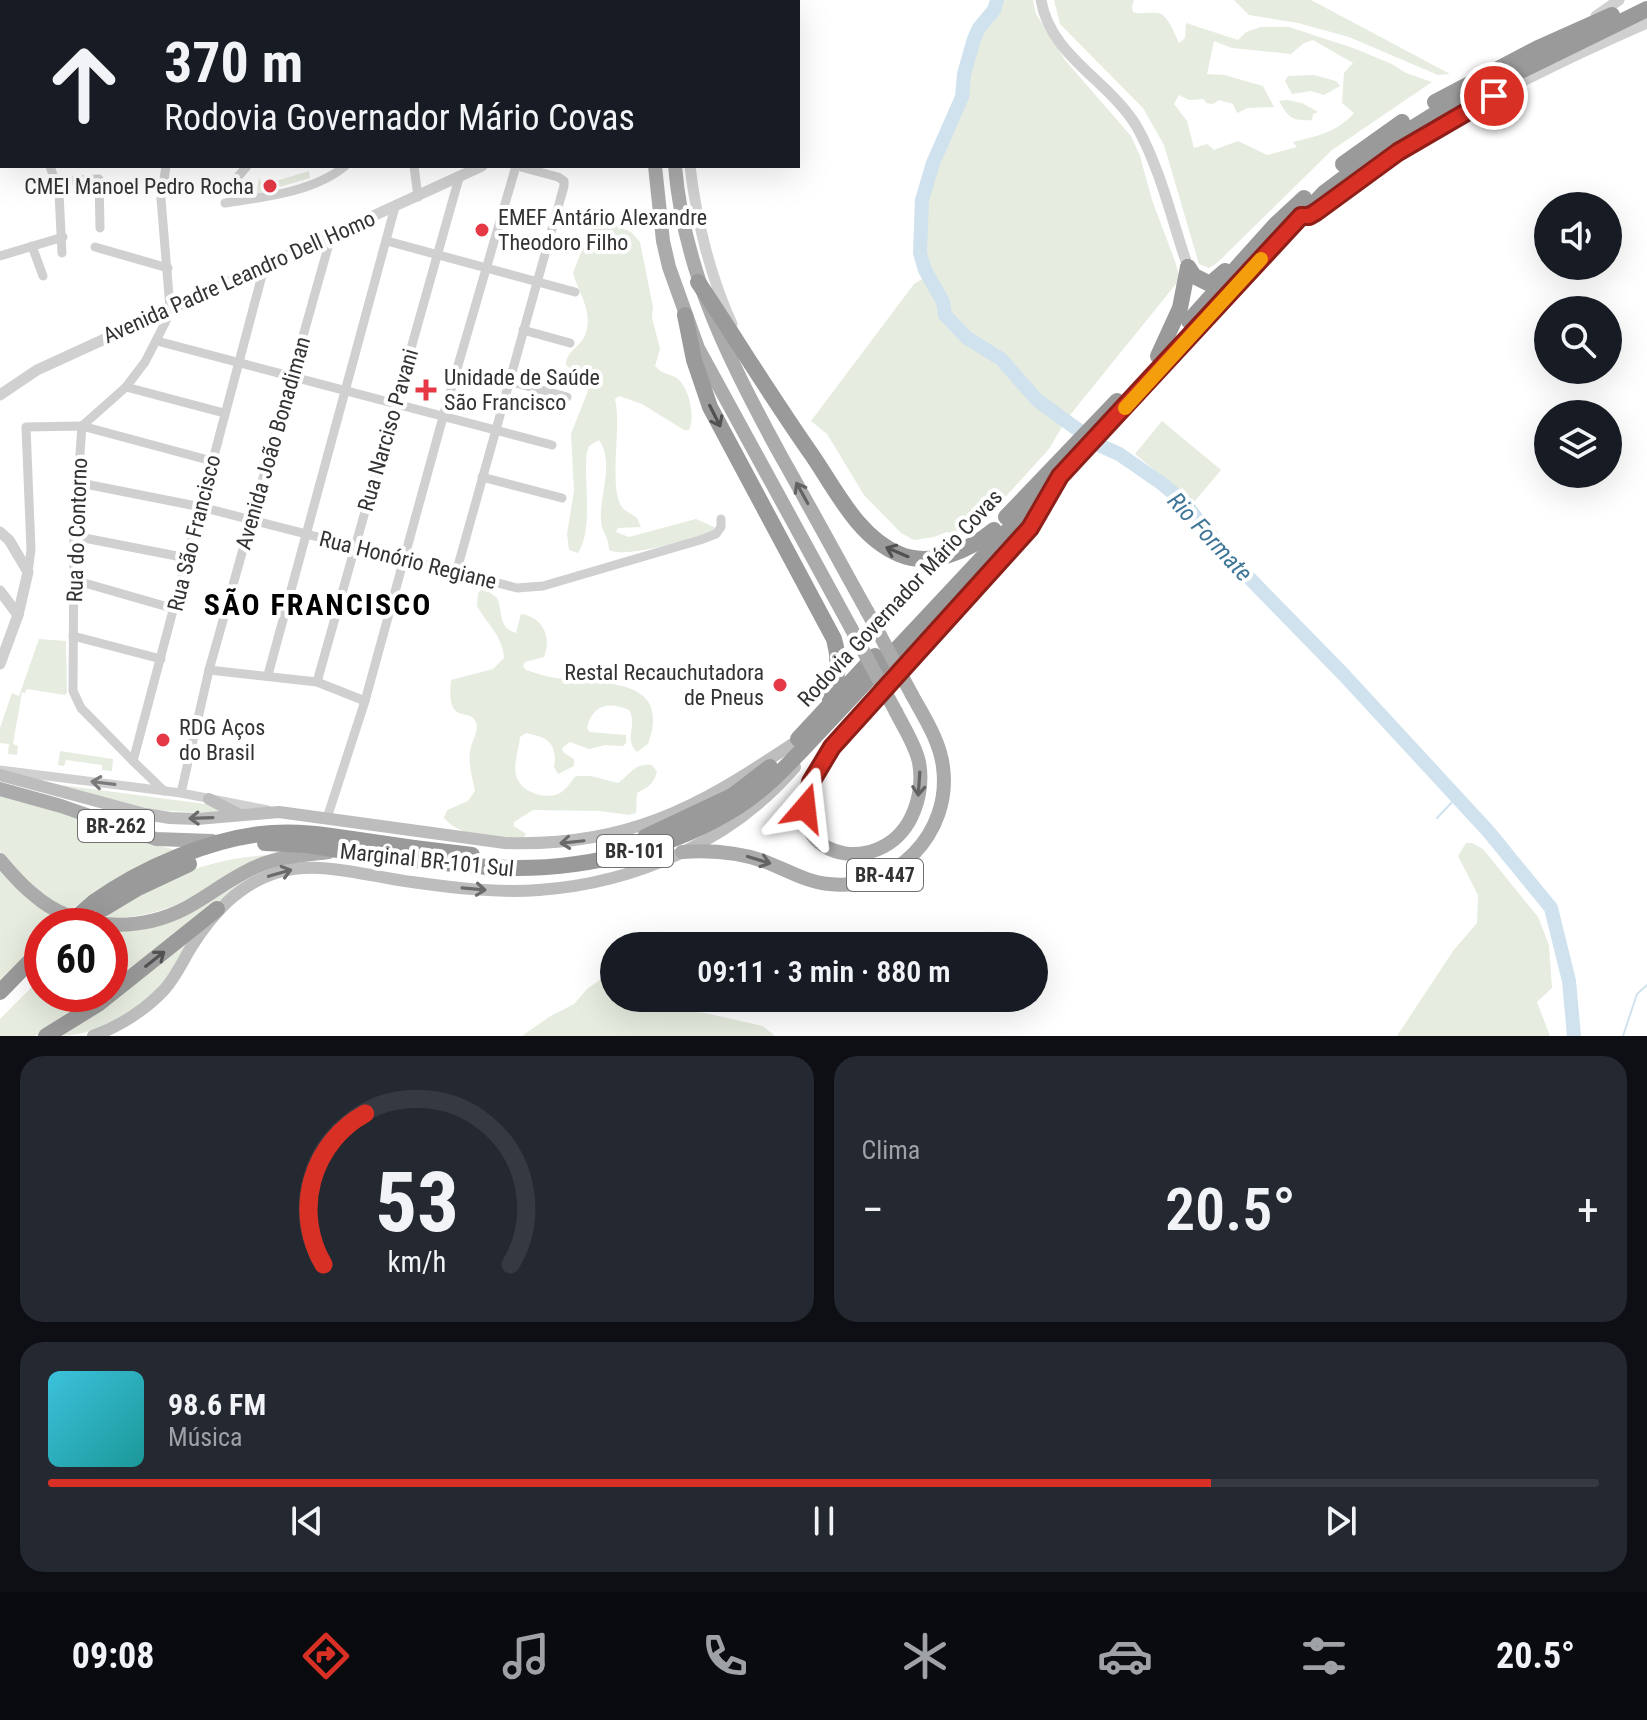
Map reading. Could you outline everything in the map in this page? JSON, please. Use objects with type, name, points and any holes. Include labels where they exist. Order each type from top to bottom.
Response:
[{"type":"highway","name":"Rodovia Governador Mário Covas","points":[[1111,416],[1158,356],[1275,225],[1382,134],[1451,93],[1573,31],[1644,0]]},
{"type":"highway","name":"Rodovia Governador Mário Covas","points":[[413,846],[494,868],[587,862],[631,852],[705,825],[740,805],[773,779],[994,530],[1069,459],[1301,216],[1354,170],[1443,109],[1647,9]]},
{"type":"highway","points":[[1188,267],[1203,281],[1210,284],[1215,282],[1266,227],[1317,187]]},
{"type":"highway","points":[[1158,356],[1180,308],[1188,267]]},
{"type":"highway","points":[[698,282],[855,518],[881,544],[906,557],[936,558],[967,549],[994,530]]},
{"type":"highway","points":[[685,315],[698,375],[710,407],[834,639],[838,656],[836,682],[820,723]]},
{"type":"highway","name":"Rodovia Governador Mário Covas","points":[[98,906],[114,888],[166,862],[236,839],[268,833],[290,832],[517,858],[589,852],[628,843],[663,830],[732,796],[820,723],[1060,476],[1069,459]]},
{"type":"highway","name":"Rodovia Governador Mário Covas","points":[[95,908],[200,859],[229,850],[278,843],[350,841]]},
{"type":"highway","points":[[46,1036],[98,1004],[217,909]]},
{"type":"highway","points":[[0,992],[24,967]]},
{"type":"highway","points":[[0,1006],[24,981]]},
{"type":"main road","name":"BR-447","points":[[655,168],[663,241],[685,315],[718,388],[851,628],[896,712],[915,748],[920,791],[915,809],[902,833],[882,849],[858,855],[837,852],[819,841],[806,816],[806,794],[832,747],[1030,528],[1060,476]]},
{"type":"main road","name":"BR-447","points":[[675,168],[682,222],[698,282],[723,346],[939,748],[944,790],[940,810],[927,839],[895,870],[863,882],[830,885],[807,880],[739,855],[710,851],[682,852]]},
{"type":"main road","name":"Marginal BR-101 Sul","points":[[93,1036],[125,1022],[163,991],[217,909],[256,882],[278,872],[310,868],[493,891],[537,890],[614,877],[682,852],[748,813],[778,787],[810,749],[820,723]]},
{"type":"main road","points":[[0,773],[145,814],[197,819],[279,812],[327,818],[350,841]]},
{"type":"main road","name":"BR-262","points":[[0,789],[61,806],[156,839],[193,842],[236,839]]},
{"type":"main road","points":[[209,799],[241,816]]},
{"type":"main road","points":[[0,860],[46,905],[93,924],[115,925],[168,916],[256,867],[372,832],[378,847],[373,862],[368,868],[352,873]]},
{"type":"main road","points":[[396,880],[386,864],[388,848],[398,836],[413,846]]},
{"type":"street","points":[[1041,0],[1054,35],[1135,124],[1150,154],[1188,267]]},
{"type":"street","points":[[1573,31],[1619,0]]},
{"type":"street","points":[[1301,216],[1316,212],[1398,152],[1458,116],[1533,76],[1647,23]]},
{"type":"street","points":[[51,168],[56,181],[62,253]]},
{"type":"street","points":[[166,168],[161,199],[170,308]]},
{"type":"street","points":[[237,178],[245,168]]},
{"type":"street","points":[[225,203],[264,197],[311,184],[341,168]]},
{"type":"street","points":[[414,168],[418,197]]},
{"type":"street","name":"Avenida Padre Leandro Dell Homo","points":[[0,395],[37,370],[478,168]]},
{"type":"street","points":[[327,818],[365,701],[443,417],[516,168]]},
{"type":"street","points":[[456,573],[564,181],[524,168]]},
{"type":"street","points":[[690,168],[693,190],[728,316],[750,364]]},
{"type":"street","name":"Rua Narciso Pavani","points":[[317,682],[459,178]]},
{"type":"street","points":[[56,181],[99,179],[100,228]]},
{"type":"street","points":[[268,675],[395,207]]},
{"type":"street","name":"Avenida João Bonadiman","points":[[181,793],[209,670],[332,233]]},
{"type":"street","points":[[0,256],[63,237]]},
{"type":"street","points":[[387,241],[575,292]]},
{"type":"street","points":[[32,246],[43,276]]},
{"type":"street","points":[[95,247],[168,268]]},
{"type":"street","name":"Rua São Francisco","points":[[133,761],[265,264]]},
{"type":"street","name":"Rua do Contorno","points":[[133,761],[75,700],[73,691],[74,536],[82,426],[126,387],[157,341],[170,308]]},
{"type":"street","points":[[523,330],[570,343]]},
{"type":"street","points":[[157,341],[552,445]]},
{"type":"street","points":[[509,381],[567,397]]},
{"type":"street","points":[[126,387],[224,413]]},
{"type":"street","points":[[0,664],[18,615],[31,550],[26,427],[82,426],[212,461]]},
{"type":"street","points":[[482,477],[562,498]]},
{"type":"street","name":"Rua Honório Regiane","points":[[80,483],[201,507],[517,588],[543,586],[716,534],[721,527],[721,519]]},
{"type":"street","points":[[0,532],[9,540],[28,572]]},
{"type":"street","points":[[74,536],[187,558]]},
{"type":"street","points":[[74,580],[175,609]]},
{"type":"street","points":[[0,591],[18,615]]},
{"type":"street","points":[[73,636],[161,659]]},
{"type":"street","points":[[209,670],[317,682],[365,701]]},
{"type":"street","points":[[133,761],[164,791]]},
{"type":"street","points":[[0,773],[181,793],[279,812]]},
{"type":"shaded area","points":[[997,0],[1033,0],[1036,14],[1065,60],[1131,136],[1180,279],[1066,420],[1049,449],[968,538],[947,532],[914,540],[901,533],[864,495],[827,434],[811,421],[914,284],[927,276],[919,233],[925,188],[959,105],[975,40]]},
{"type":"shaded area","points":[[1054,0],[1134,0],[1133,12],[1164,16],[1179,43],[1185,38],[1186,23],[1238,40],[1246,32],[1261,27],[1289,27],[1353,48],[1432,82],[1332,150],[1209,268],[1199,264],[1164,145],[1143,108],[1060,24]],"holes":[[[1313,40],[1353,63],[1344,73],[1342,103],[1354,113],[1334,129],[1293,142],[1297,147],[1267,155],[1238,141],[1214,150],[1207,144],[1194,148],[1187,121],[1174,104],[1179,95],[1189,100],[1204,99],[1206,103],[1213,104],[1219,100],[1233,104],[1237,113],[1248,108],[1274,107],[1263,86],[1224,75],[1207,74],[1214,41],[1232,48],[1291,54]]]},
{"type":"shaded area","points":[[1234,0],[1311,0],[1450,74],[1438,75],[1349,37],[1298,23],[1249,15]]},
{"type":"shaded area","points":[[1314,75],[1336,81],[1340,86],[1324,95],[1311,91],[1292,94],[1285,81],[1288,76]]},
{"type":"shaded area","points":[[1279,101],[1302,103],[1318,112],[1313,114],[1312,120],[1295,119],[1288,115]]},
{"type":"shaded area","points":[[309,171],[310,178],[256,194],[259,178],[263,185]]},
{"type":"shaded area","points":[[607,222],[631,232],[640,242],[660,349],[655,366],[682,384],[691,411],[691,425],[689,430],[684,430],[642,404],[619,396],[615,399],[618,498],[623,509],[637,518],[641,527],[618,528],[616,532],[629,537],[696,519],[714,527],[714,532],[645,550],[609,550],[601,525],[606,459],[599,440],[589,446],[587,452],[586,531],[578,553],[569,550],[567,534],[574,491],[571,434],[588,391],[584,380],[566,365],[566,361],[583,339],[588,322],[573,273],[588,234]]},
{"type":"shaded area","points":[[1162,421],[1221,470],[1194,502],[1135,454]]},
{"type":"shaded area","points":[[481,590],[497,598],[504,623],[510,631],[516,633],[521,614],[535,619],[544,629],[547,642],[544,657],[525,662],[523,666],[526,670],[628,688],[642,695],[650,706],[653,722],[648,744],[637,752],[633,747],[629,710],[615,706],[602,707],[593,714],[587,728],[590,732],[626,735],[626,743],[623,746],[605,745],[589,749],[570,742],[562,748],[574,759],[574,766],[558,774],[549,742],[526,733],[520,737],[516,761],[518,781],[533,793],[552,796],[563,791],[576,776],[591,776],[618,783],[637,767],[652,765],[657,772],[650,785],[637,793],[636,813],[533,810],[514,822],[514,826],[526,834],[523,838],[513,839],[492,838],[460,830],[444,818],[447,810],[468,801],[475,791],[470,758],[477,725],[473,718],[459,713],[452,705],[451,680],[493,669],[504,658],[498,637],[477,606]]},
{"type":"shaded area","points":[[39,639],[66,641],[67,693],[27,689],[25,693],[22,692],[13,744],[18,746],[17,755],[8,754],[9,744],[0,743],[0,728],[12,693],[19,696]]},
{"type":"shaded area","points":[[60,751],[113,759],[112,771],[102,770],[102,765],[66,760],[64,766],[58,765]]},
{"type":"shaded area","points":[[46,783],[205,804],[229,814],[154,810]]},
{"type":"shaded area","points":[[0,795],[176,850],[111,881],[73,908],[48,901],[0,851]]},
{"type":"shaded area","points":[[1466,843],[1483,849],[1538,917],[1549,945],[1552,988],[1537,1002],[1550,1036],[1397,1036],[1453,951],[1477,923],[1478,895],[1458,856]]},
{"type":"shaded area","points":[[269,855],[173,906],[128,917],[128,908],[118,908],[140,893],[181,874],[247,857]]},
{"type":"shaded area","points":[[0,869],[47,908],[24,908],[24,957],[0,980]]},
{"type":"shaded area","points":[[248,878],[128,974],[128,925],[214,899]]},
{"type":"shaded area","points":[[188,941],[170,975],[148,999],[120,1018],[105,1026],[57,1036],[90,1012],[128,1012],[128,985]]},
{"type":"shaded area","points":[[600,980],[600,1012],[705,1013],[763,1026],[775,1036],[522,1036],[574,1004]]},
{"type":"shaded area","points":[[24,995],[24,1012],[74,1012],[35,1036],[0,1036],[0,1019]]},
{"type":"waterway","name":"Rio Formate","points":[[997,0],[994,10],[974,39],[964,74],[962,97],[933,163],[922,200],[920,253],[925,270],[943,302],[945,315],[967,338],[1001,359],[1037,400],[1183,501],[1222,550],[1344,675],[1488,831],[1551,908],[1569,981],[1574,1036]]},
{"type":"waterway","points":[[1437,818],[1457,797]]},
{"type":"waterway","points":[[1623,1036],[1637,994],[1647,985]]},
{"type":"slow traffic","points":[[1125,408],[1261,259]]},
{"type":"place","name":"CMEI Manoel Pedro Rocha","points":[[270,186]]},
{"type":"place","name":"EMEF Antário Alexandre Theodoro Filho","points":[[482,230]]},
{"type":"place","name":"Unidade de Saúde São Francisco","points":[[426,390]]},
{"type":"place","name":"Restal Recauchutadora de Pneus","points":[[780,685]]},
{"type":"place","name":"RDG Aços do Brasil","points":[[163,740]]},
{"type":"district","name":"SÃO FRANCISCO","points":[[318,604]]},
{"type":"route","points":[[805,808],[811,782],[832,747],[1030,528],[1060,476],[1301,216],[1316,212],[1398,152],[1494,96]]}]
